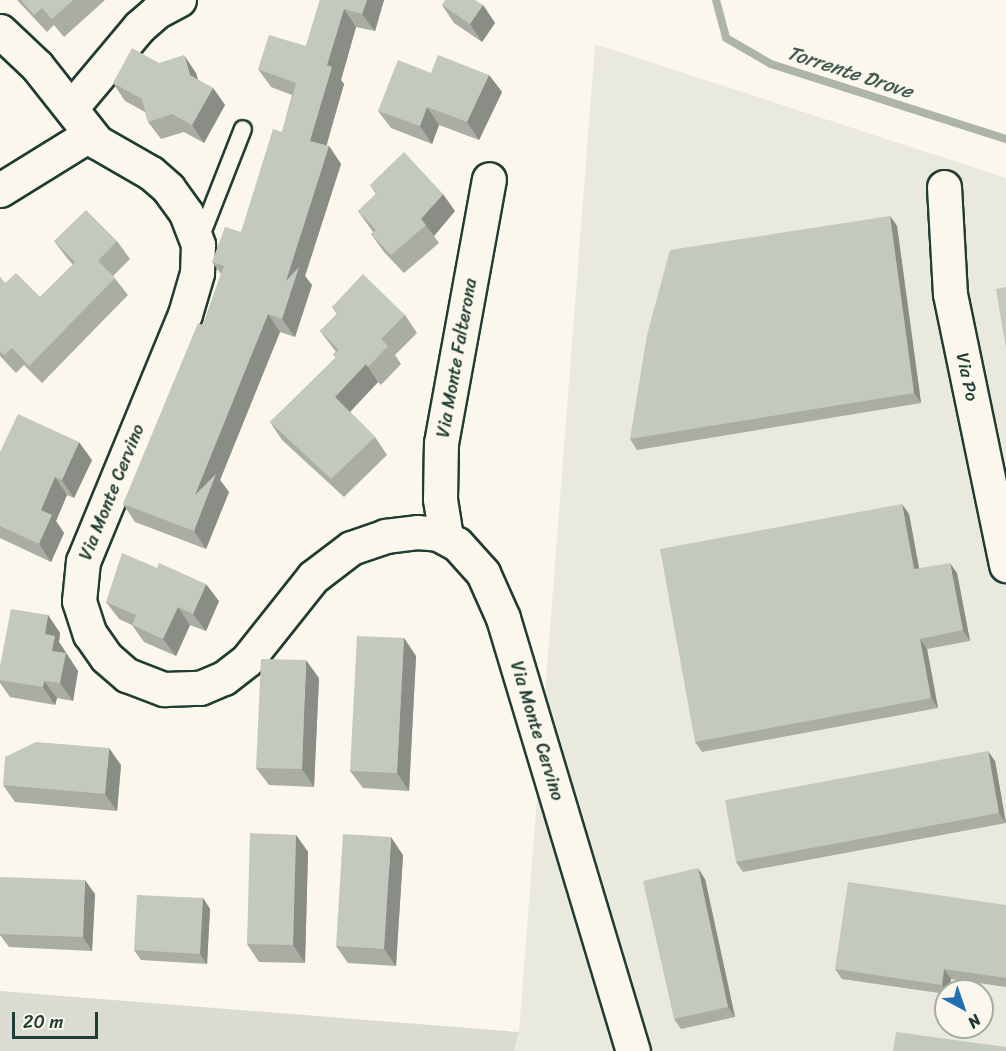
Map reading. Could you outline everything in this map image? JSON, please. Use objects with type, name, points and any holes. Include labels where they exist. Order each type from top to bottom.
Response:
[{"type":"street","points":[[71,108],[139,27],[170,2]]},
{"type":"street","points":[[0,31],[25,54],[71,108],[90,135],[0,190]]},
{"type":"street","name":"Via Monte Cervino","points":[[90,135],[168,188],[186,213],[198,245],[197,273],[188,307],[93,532],[80,575],[81,614],[106,657],[127,675],[150,686],[178,690],[211,685],[247,660],[305,585],[340,555],[362,543],[397,534],[427,532],[446,537],[474,560],[503,618],[633,1051]]},
{"type":"street","name":"Via Monte Falterona","points":[[446,537],[440,499],[441,443],[489,179]]},
{"type":"street","name":"Via Po","points":[[944,188],[950,294],[1005,553]]},
{"type":"lane","points":[[198,245],[243,129]]},
{"type":"shaded area","points":[[595,44],[1006,178],[1006,1051],[514,1051],[519,1032]]},
{"type":"shaded area","points":[[0,991],[519,1032],[514,1051],[0,1051]]},
{"type":"building","points":[[21,0],[73,0],[52,19],[42,8],[34,15]]},
{"type":"building","points":[[320,0],[367,0],[362,14],[344,9],[327,65],[332,67],[310,141],[329,146],[286,281],[299,267],[282,319],[268,314],[195,495],[216,474],[194,531],[123,504],[198,323],[203,325],[224,266],[212,262],[225,227],[241,232],[273,129],[282,132],[296,83],[258,69],[269,35],[306,46]]},
{"type":"building","points":[[445,0],[475,0],[483,5],[470,24],[442,5]]},
{"type":"building","points":[[132,48],[159,63],[184,55],[190,75],[213,88],[192,125],[172,114],[148,122],[142,99],[113,83]]},
{"type":"building","points":[[438,55],[489,75],[467,122],[427,107],[420,126],[378,111],[398,60],[431,73]]},
{"type":"building","points":[[404,152],[443,194],[421,219],[426,225],[391,255],[371,234],[376,230],[358,211],[377,193],[370,185]]},
{"type":"building","points":[[86,210],[117,241],[98,261],[115,278],[29,366],[12,348],[4,355],[0,351],[0,277],[5,283],[16,273],[40,297],[75,262],[54,241]]},
{"type":"building","points":[[890,216],[914,393],[630,439],[647,335],[670,250]]},
{"type":"building","points":[[363,274],[405,315],[381,339],[388,346],[368,367],[366,364],[335,397],[375,437],[331,479],[270,422],[336,357],[333,354],[339,350],[320,331],[338,313],[332,307]]},
{"type":"building","points":[[1006,287],[1006,349],[996,289]]},
{"type":"building","points":[[18,414],[79,442],[62,480],[55,477],[41,510],[52,515],[39,544],[0,526],[0,452]]},
{"type":"building","points":[[902,504],[914,569],[950,563],[963,630],[920,639],[931,698],[695,742],[660,549]]},
{"type":"building","points":[[122,553],[157,568],[159,563],[206,584],[193,614],[178,607],[163,639],[132,625],[136,615],[106,602]]},
{"type":"building","points":[[11,609],[48,615],[45,634],[55,636],[52,651],[66,653],[60,683],[44,681],[43,687],[0,680],[0,666]]},
{"type":"building","points":[[357,636],[404,638],[397,773],[350,771]]},
{"type":"building","points":[[261,659],[306,660],[302,769],[256,768]]},
{"type":"building","points":[[36,742],[109,748],[105,794],[3,785],[5,757]]},
{"type":"building","points":[[988,751],[999,813],[736,862],[725,800]]},
{"type":"building","points":[[250,833],[296,835],[293,945],[247,944]]},
{"type":"building","points":[[343,834],[391,837],[384,949],[336,946]]},
{"type":"building","points":[[698,868],[728,1007],[674,1019],[643,881]]},
{"type":"building","points":[[0,877],[85,880],[83,937],[0,934]]},
{"type":"building","points":[[848,882],[1006,905],[1006,978],[944,969],[943,979],[934,979],[934,984],[835,969]]},
{"type":"building","points":[[137,895],[203,898],[200,954],[134,950]]},
{"type":"building","points":[[896,1032],[934,1039],[1006,1047],[1006,1051],[893,1051]]},
{"type":"waterway","name":"Torrente Drove","points":[[716,0],[726,38],[771,64],[1006,139]]}]
